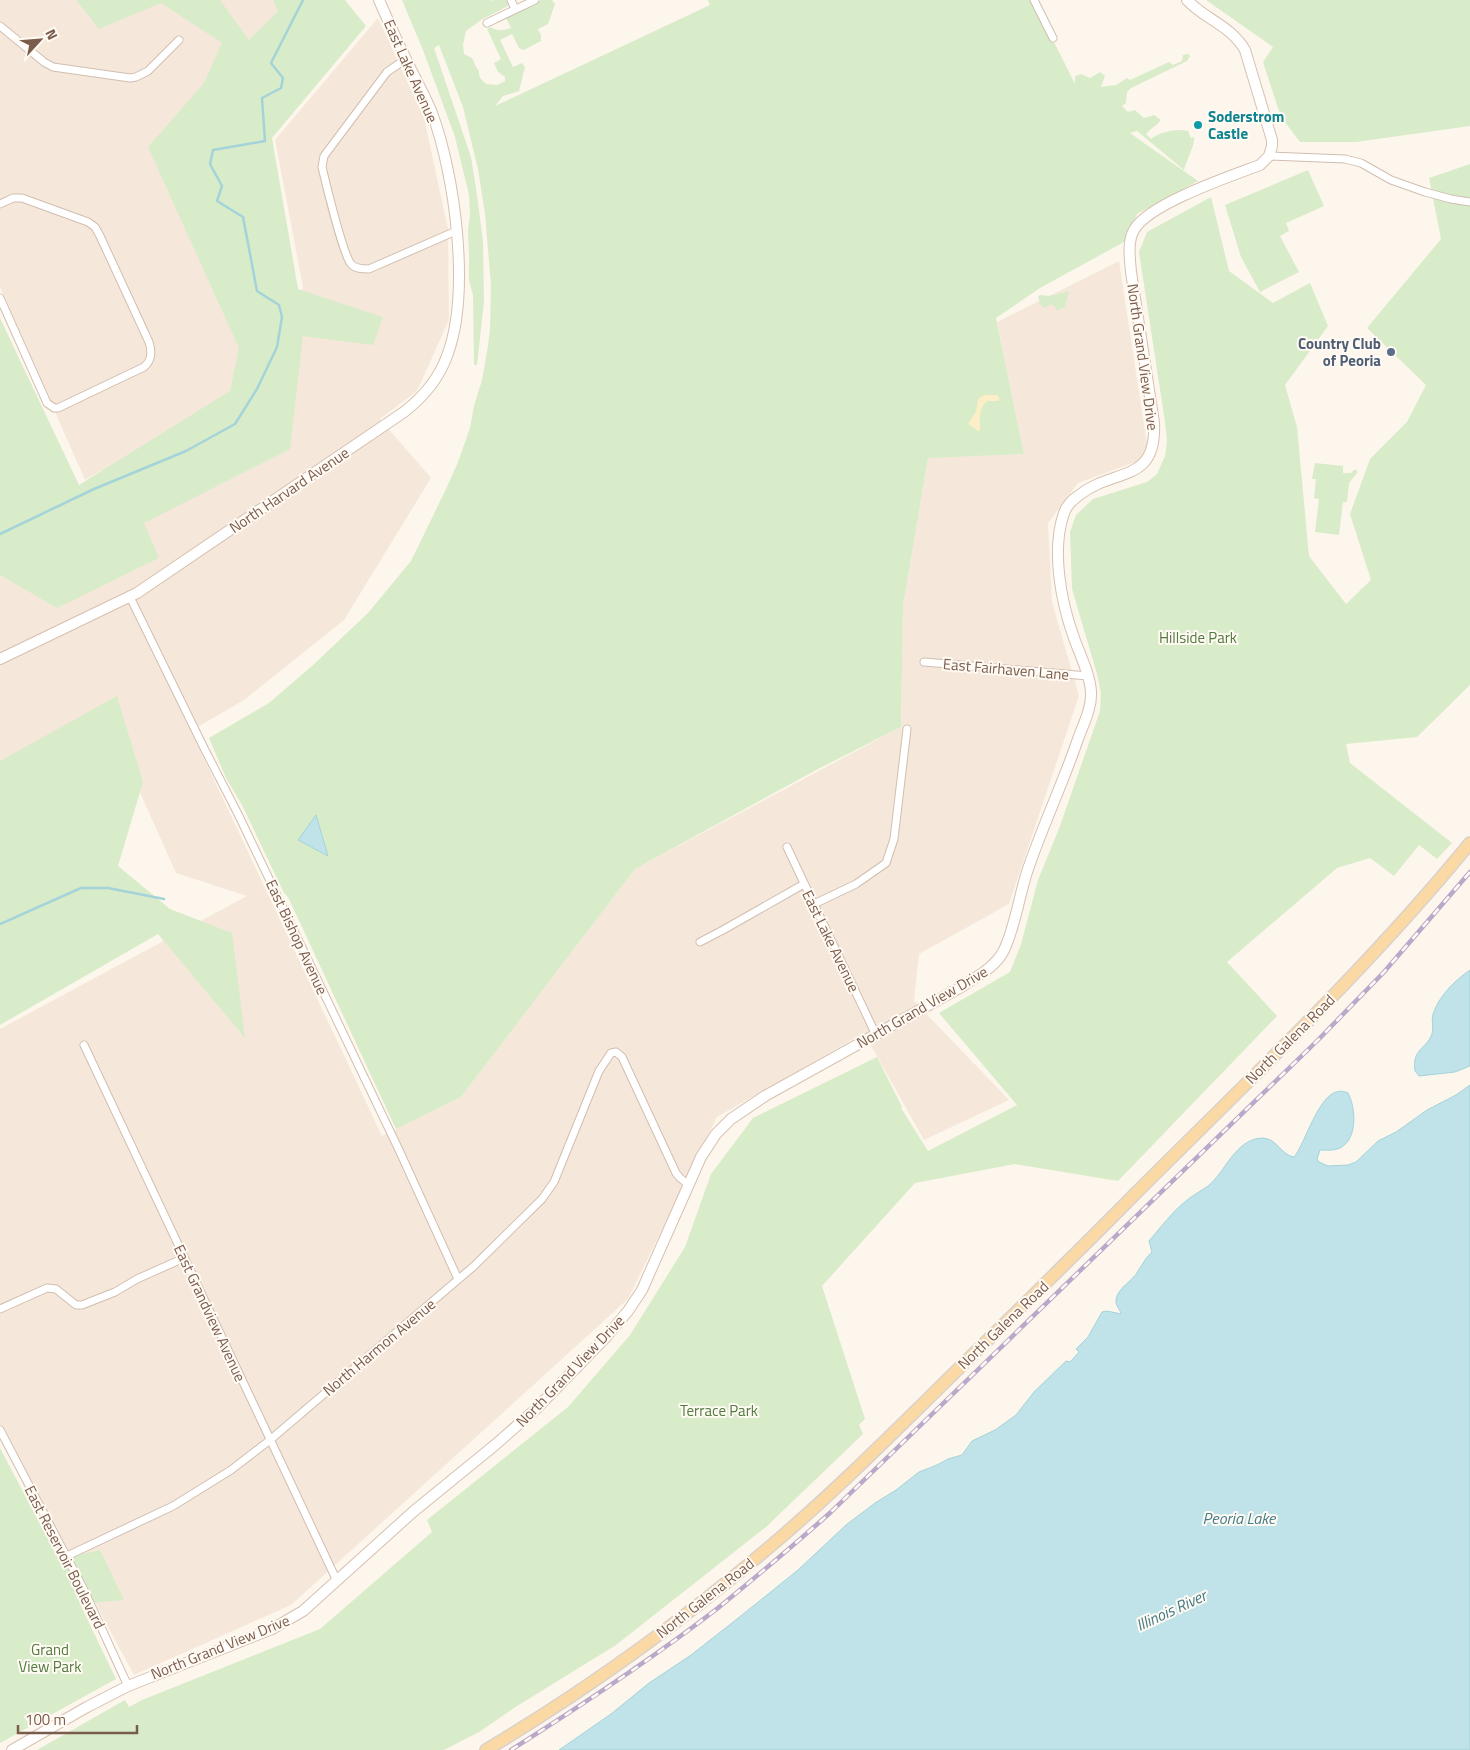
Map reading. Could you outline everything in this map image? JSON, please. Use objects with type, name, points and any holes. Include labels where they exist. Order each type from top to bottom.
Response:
[{"type":"main road","name":"North Galena Road","points":[[486,1750],[597,1679],[686,1615],[768,1548],[839,1485],[1041,1288],[1307,1022],[1390,936],[1470,842]]},
{"type":"street","name":"East Lake Avenue","points":[[379,0],[424,96],[437,130],[450,180],[456,231]]},
{"type":"street","points":[[511,0],[515,10]]},
{"type":"street","points":[[487,23],[536,0]]},
{"type":"street","points":[[1034,0],[1053,38]]},
{"type":"street","points":[[1187,0],[1227,29],[1239,41],[1244,50],[1271,136],[1272,146],[1269,156],[1345,159],[1361,163],[1391,180],[1425,192],[1470,202]]},
{"type":"street","points":[[0,26],[40,59],[53,67],[130,78],[145,73],[180,40]]},
{"type":"street","points":[[406,58],[387,72],[324,156],[322,168],[343,243],[352,265],[357,268],[369,269],[456,231]]},
{"type":"street","name":"North Grand View Drive","points":[[12,1750],[128,1686],[280,1625],[303,1611],[404,1519],[536,1409],[607,1336],[628,1311],[645,1286],[688,1184],[706,1147],[720,1130],[735,1116],[765,1096],[963,986],[988,969],[1001,955],[1008,938],[1028,868],[1071,760],[1087,714],[1091,694],[1088,676],[1066,618],[1060,586],[1058,558],[1065,511],[1071,501],[1095,485],[1142,466],[1152,451],[1155,434],[1132,286],[1130,255],[1132,234],[1139,224],[1155,211],[1202,187],[1260,165],[1269,156]]},
{"type":"street","points":[[0,204],[10,199],[22,198],[93,225],[100,236],[150,345],[151,358],[144,367],[58,408],[54,408],[50,406],[43,393],[0,298]]},
{"type":"street","name":"North Harvard Avenue","points":[[0,659],[130,597],[385,425],[420,398],[433,382],[445,362],[453,335],[458,291],[456,231]]},
{"type":"street","name":"East Bishop Avenue","points":[[130,597],[238,814],[399,1150],[458,1279]]},
{"type":"street","name":"East Fairhaven Lane","points":[[924,662],[1088,676]]},
{"type":"street","points":[[814,904],[856,884],[886,863],[894,839],[907,729]]},
{"type":"street","name":"East Lake Avenue","points":[[787,847],[876,1035]]},
{"type":"street","points":[[700,942],[804,884]]},
{"type":"street","name":"East Grandview Avenue","points":[[84,1045],[337,1580]]},
{"type":"street","name":"North Harmon Avenue","points":[[67,1556],[173,1506],[231,1470],[270,1440],[458,1279],[538,1203],[550,1188],[559,1172],[599,1071],[608,1057],[614,1052],[619,1053],[622,1057],[676,1173],[688,1184]]},
{"type":"street","points":[[0,1308],[47,1288],[56,1289],[76,1305],[82,1305],[115,1292],[184,1258]]},
{"type":"street","name":"East Reservoir Boulevard","points":[[0,1430],[67,1556],[128,1686]]},
{"type":"shaded area","points":[[0,0],[292,0],[286,10],[245,343],[241,392],[85,480],[0,287]]},
{"type":"shaded area","points":[[378,18],[424,118],[448,229],[449,320],[417,391],[380,419],[431,478],[344,620],[244,700],[191,731],[382,1136],[461,1097],[635,869],[901,727],[903,606],[928,457],[1024,454],[997,322],[1119,261],[1149,457],[1078,483],[1048,523],[1052,602],[1079,696],[1009,904],[919,954],[914,1001],[1009,1100],[924,1140],[864,1033],[717,1117],[628,1299],[291,1605],[134,1675],[0,1428],[0,1029],[247,896],[176,873],[104,712],[0,769],[0,553],[281,365],[303,287],[275,140]]},
{"type":"green space","points":[[76,0],[220,0],[249,40],[278,11],[273,0],[345,0],[366,26],[272,138],[298,289],[383,317],[373,345],[303,336],[290,449],[144,523],[159,558],[57,608],[0,575],[0,318],[79,485],[230,391],[239,348],[148,147],[204,83],[222,43],[161,3],[99,29]]},
{"type":"green space","points":[[402,0],[492,0],[490,2],[494,0],[508,0],[508,6],[481,20],[466,31],[463,45],[464,54],[472,58],[480,78],[486,84],[497,85],[505,81],[505,77],[498,72],[494,63],[501,59],[487,29],[490,27],[500,30],[511,28],[506,18],[541,0],[552,0],[555,4],[548,24],[538,29],[541,41],[524,50],[519,48],[512,34],[500,40],[513,67],[522,63],[525,67],[519,91],[503,96],[495,106],[710,5],[708,0],[1033,0],[1075,84],[1075,76],[1081,74],[1090,78],[1100,72],[1105,76],[1101,87],[1116,85],[1127,78],[1130,80],[1169,62],[1173,65],[1182,61],[1183,55],[1188,54],[1190,56],[1187,61],[1131,88],[1127,92],[1126,103],[1122,106],[1128,112],[1135,110],[1144,118],[1154,115],[1161,120],[1146,134],[1151,139],[1168,131],[1188,131],[1191,138],[1194,137],[1194,141],[1184,170],[1137,131],[1130,133],[1198,181],[1137,214],[1124,242],[1040,288],[996,318],[1024,454],[928,458],[903,606],[901,727],[818,769],[635,869],[461,1097],[396,1129],[288,897],[284,893],[242,805],[226,778],[209,738],[269,703],[312,666],[368,613],[411,561],[458,462],[470,428],[482,380],[490,330],[491,285],[485,214],[478,169],[463,107],[439,45],[434,48],[471,157],[483,241],[484,301],[477,365],[474,365],[473,295],[469,280],[469,195],[455,137],[423,50]]},
{"type":"green space","points":[[1206,0],[1470,0],[1470,126],[1356,142],[1300,142],[1281,117],[1263,62],[1273,47]]},
{"type":"green space","points":[[1470,164],[1470,685],[1417,737],[1346,744],[1350,763],[1452,843],[1437,859],[1419,845],[1394,876],[1370,858],[1337,868],[1227,962],[1277,1016],[1118,1181],[1015,1164],[915,1183],[822,1286],[865,1419],[859,1425],[863,1434],[766,1527],[616,1645],[517,1706],[479,1732],[444,1750],[37,1750],[125,1700],[129,1707],[142,1700],[320,1629],[432,1532],[427,1520],[568,1407],[630,1335],[685,1247],[711,1174],[753,1118],[877,1057],[901,1108],[928,1151],[1017,1105],[939,1013],[1010,972],[1021,944],[1038,880],[1060,826],[1100,711],[1101,693],[1097,674],[1072,589],[1070,532],[1076,515],[1093,499],[1147,482],[1157,474],[1165,456],[1167,441],[1165,422],[1139,252],[1147,232],[1211,197],[1229,271],[1273,303],[1310,283],[1328,326],[1285,385],[1297,427],[1309,556],[1346,604],[1371,580],[1350,514],[1370,459],[1407,422],[1426,385],[1367,328],[1441,239],[1429,178]]},
{"type":"green space","points":[[1308,170],[1324,206],[1286,223],[1289,231],[1280,236],[1299,272],[1260,292],[1241,257],[1225,205]]},
{"type":"green space","points":[[1069,291],[1065,307],[1057,311],[1052,304],[1044,308],[1038,303],[1040,302],[1038,297],[1040,295],[1050,296]]},
{"type":"green space","points":[[1315,463],[1343,466],[1343,473],[1351,473],[1357,470],[1357,473],[1349,483],[1347,502],[1343,502],[1339,535],[1315,532],[1319,499],[1314,498],[1316,479],[1312,479]]},
{"type":"green space","points":[[117,696],[143,782],[118,866],[170,909],[232,933],[245,1038],[158,934],[0,1025],[0,761]]},
{"type":"green space","name":"Grand View Park","points":[[0,1448],[59,1560],[100,1550],[124,1600],[80,1604],[116,1679],[0,1743]]},
{"type":"sand","points":[[984,395],[997,395],[1000,399],[998,401],[987,401],[984,404],[980,415],[980,430],[978,431],[968,424],[976,412],[978,399]]},
{"type":"water","points":[[316,815],[328,856],[298,840]]},
{"type":"water","points":[[1470,970],[1470,1066],[1455,1072],[1419,1076],[1415,1071],[1417,1053],[1432,1034],[1432,1017],[1436,1007],[1448,989]]},
{"type":"water","name":"Peoria Lake","points":[[1470,1085],[1470,1750],[559,1750],[611,1714],[649,1683],[691,1655],[798,1570],[846,1525],[875,1503],[919,1472],[962,1455],[972,1441],[995,1430],[1016,1415],[1034,1392],[1066,1361],[1070,1362],[1079,1352],[1076,1349],[1088,1337],[1102,1312],[1107,1311],[1121,1314],[1116,1304],[1117,1296],[1122,1288],[1136,1275],[1152,1252],[1149,1241],[1181,1205],[1214,1180],[1245,1144],[1253,1140],[1267,1139],[1294,1157],[1322,1104],[1330,1095],[1338,1091],[1348,1093],[1354,1115],[1353,1131],[1350,1138],[1340,1148],[1320,1150],[1317,1159],[1328,1166],[1348,1165],[1356,1162],[1378,1141],[1396,1132],[1427,1110],[1456,1095]]},
{"type":"waterway","points":[[0,534],[94,489],[186,451],[235,424],[257,389],[277,347],[282,317],[279,305],[257,291],[243,217],[217,201],[222,186],[210,164],[213,150],[265,141],[262,98],[281,88],[283,78],[271,63],[303,0]]},
{"type":"waterway","points":[[0,924],[81,888],[108,888],[164,899]]},
{"type":"railway","points":[[511,1750],[616,1681],[693,1627],[746,1585],[831,1512],[1318,1040],[1384,972],[1470,872]]},
{"type":"place","name":"Soderstrom Castle","points":[[1198,125]]},
{"type":"place","name":"Country Club of Peoria","points":[[1391,352]]},
{"type":"park label","name":"Hillside Park","points":[[1198,637]]},
{"type":"park label","name":"Terrace Park","points":[[719,1410]]},
{"type":"water label","name":"Illinois River","points":[[1171,1610]]}]
